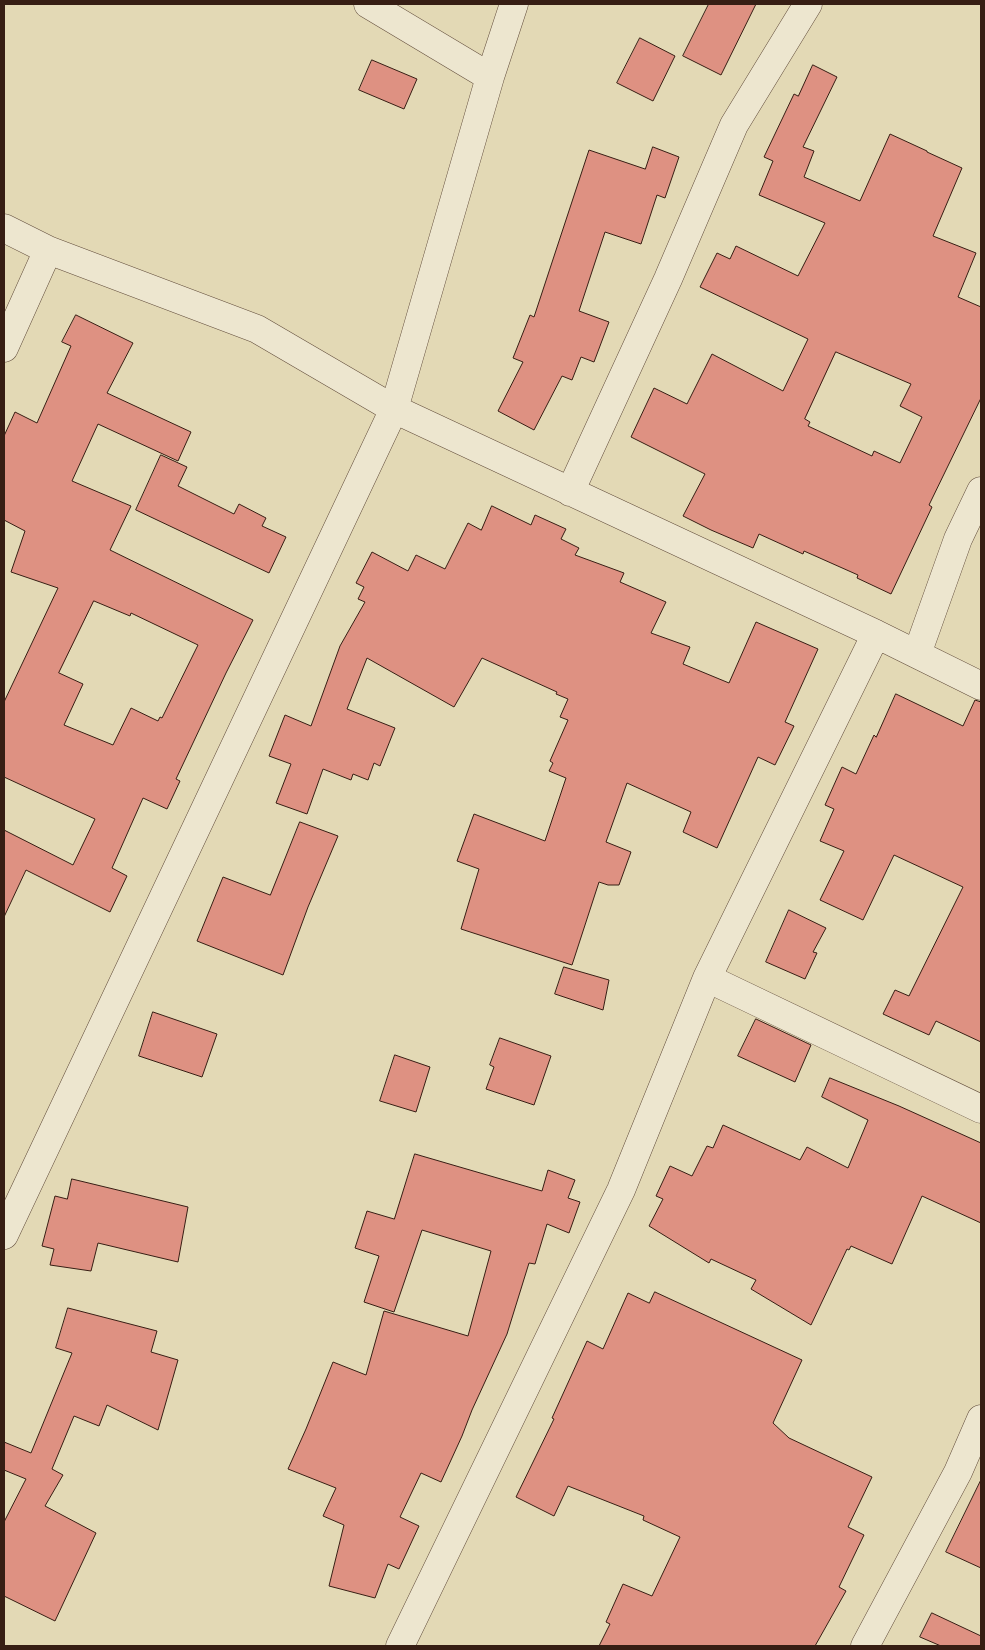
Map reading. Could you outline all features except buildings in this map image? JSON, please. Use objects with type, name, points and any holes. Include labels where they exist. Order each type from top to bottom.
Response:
[{"type":"street","points":[[368,4],[490,77]]},
{"type":"street","points":[[4,1235],[394,410],[490,77],[514,4]]},
{"type":"street","points":[[570,492],[668,280],[734,125],[808,4]]},
{"type":"street","points":[[4,228],[48,250],[257,330],[394,410],[876,634],[981,686]]},
{"type":"street","points":[[4,348],[48,250]]},
{"type":"street","points":[[917,654],[958,539],[981,491]]},
{"type":"street","points":[[400,1646],[621,1190],[707,978],[876,634]]},
{"type":"street","points":[[707,978],[981,1109]]},
{"type":"street","points":[[865,1646],[958,1472],[981,1419]]}]
